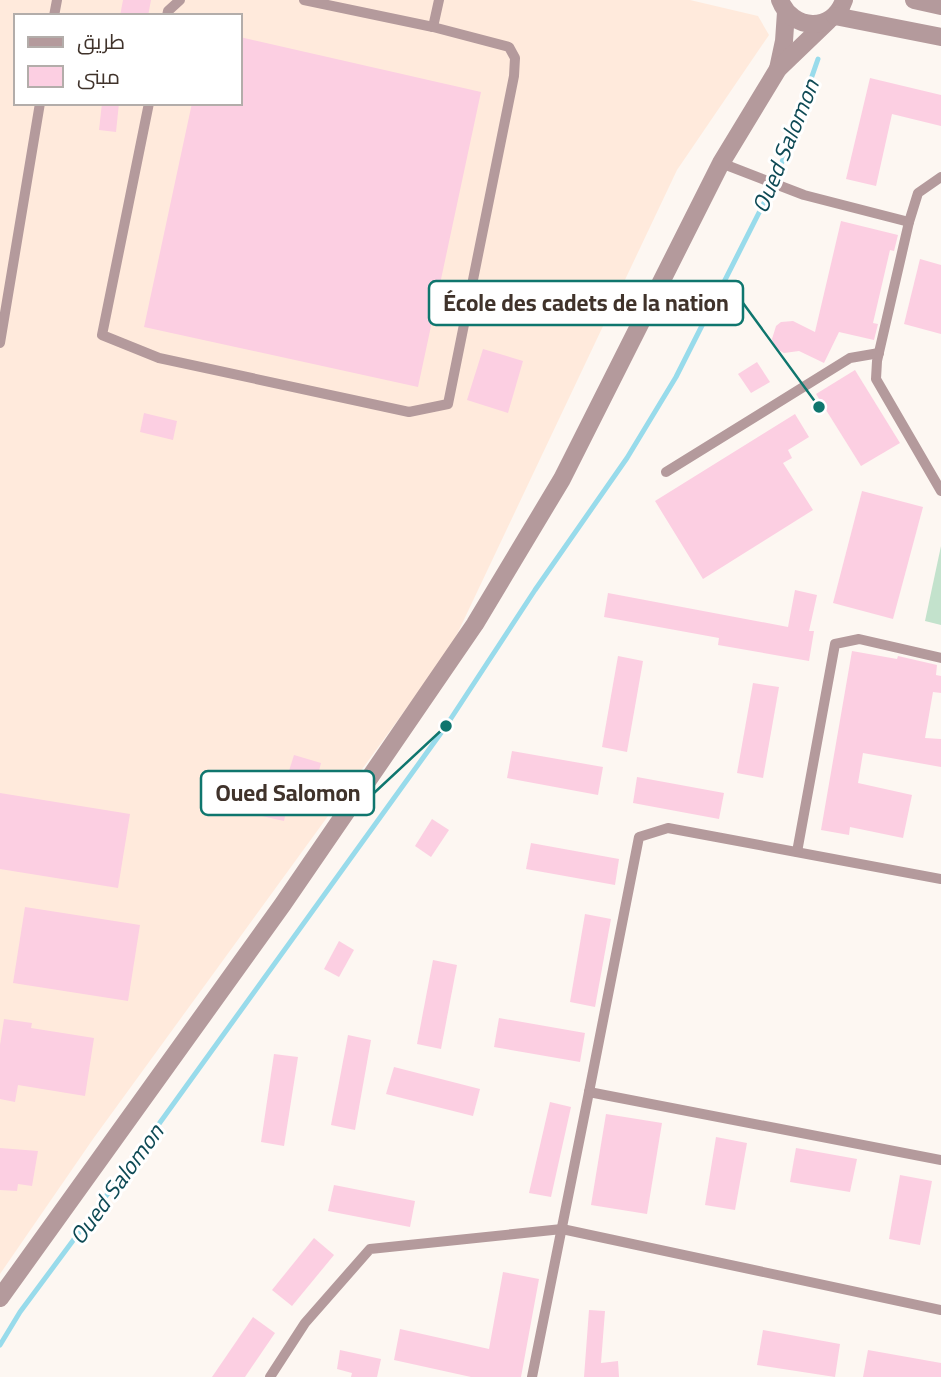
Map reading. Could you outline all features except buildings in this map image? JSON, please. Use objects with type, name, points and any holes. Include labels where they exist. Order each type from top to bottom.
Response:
[{"type":"street","points":[[914,0],[941,6]]},
{"type":"street","points":[[779,4],[800,23],[819,24],[836,12],[941,37]]},
{"type":"street","points":[[778,69],[784,41],[779,4]]},
{"type":"street","points":[[0,1298],[283,904],[496,592],[568,469],[721,163],[778,69],[836,12]]},
{"type":"lane","points":[[167,14],[180,0]]},
{"type":"lane","points":[[149,105],[103,335],[159,358],[409,412],[448,404],[514,76],[514,58],[509,47],[433,27],[304,0]]},
{"type":"lane","points":[[433,27],[439,0]]},
{"type":"lane","points":[[0,341],[40,105]]},
{"type":"lane","points":[[721,163],[794,192],[909,222]]},
{"type":"lane","points":[[941,177],[918,193],[879,353],[876,379],[941,491]]},
{"type":"lane","points":[[666,472],[850,358],[879,353]]},
{"type":"lane","points":[[797,852],[835,644],[859,639],[941,658]]},
{"type":"lane","points":[[533,1377],[639,837],[668,828],[941,878]]},
{"type":"lane","points":[[589,1092],[941,1160]]},
{"type":"lane","points":[[270,1377],[305,1323],[370,1249],[562,1229],[941,1310]]},
{"type":"shaded area","points":[[0,0],[690,0],[758,16],[769,35],[677,170],[451,647],[93,1139],[0,1274]]},
{"type":"green space","points":[[941,546],[941,625],[925,621]]},
{"type":"waterway","name":"Oued Salomon","points":[[0,1345],[20,1312],[446,726],[535,590],[627,458],[676,377],[776,179],[818,59]]},
{"type":"place","name":"École des cadets de la nation","points":[[819,407]]},
{"type":"place","name":"Oued Salomon","points":[[446,726]]}]
